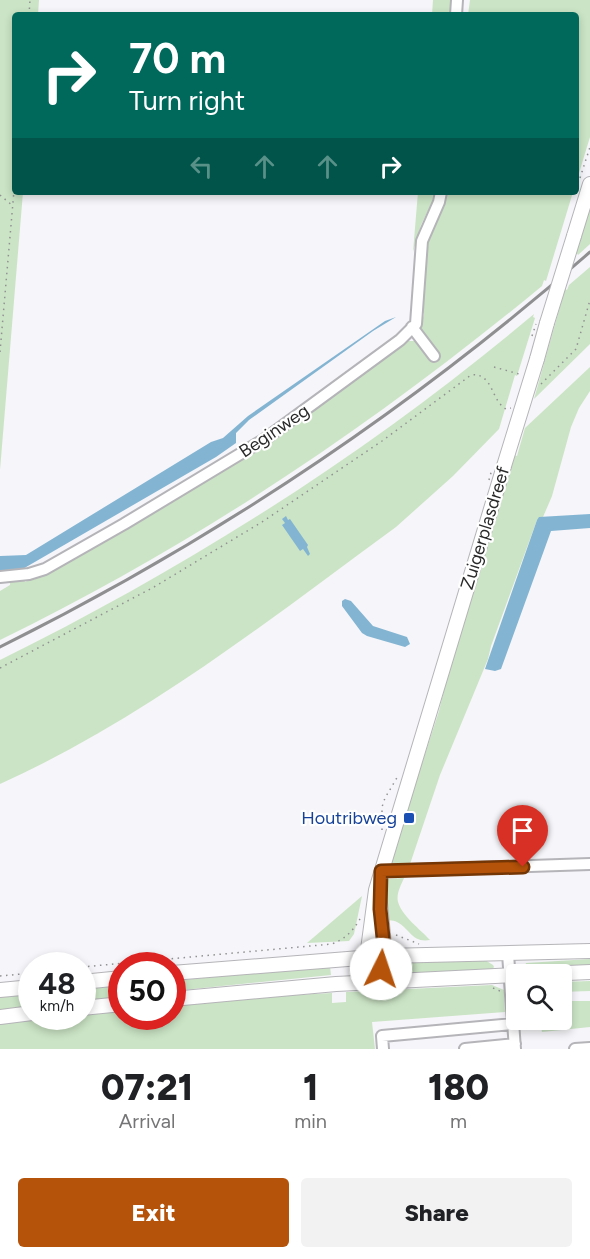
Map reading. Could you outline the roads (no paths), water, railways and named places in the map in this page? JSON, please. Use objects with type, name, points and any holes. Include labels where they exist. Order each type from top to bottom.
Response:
[{"type":"main road","name":"Zuigerplasdreef","points":[[377,981],[368,957],[376,934],[380,909],[381,871],[590,184]]},
{"type":"main road","name":"Zuigerplasdreef","points":[[376,934],[385,956],[377,981]]},
{"type":"main road","points":[[186,972],[385,956],[590,951]]},
{"type":"main road","points":[[572,973],[590,972]]},
{"type":"main road","points":[[186,998],[377,981],[506,975]]},
{"type":"main road","points":[[0,990],[18,988]]},
{"type":"main road","points":[[0,1017],[18,1015]]},
{"type":"street","points":[[434,356],[412,327],[416,324],[422,241],[440,195]]},
{"type":"street","name":"Beginweg","points":[[0,577],[29,574],[45,569],[215,470],[265,439],[340,385],[400,340],[412,327]]},
{"type":"street","points":[[381,871],[590,864]]},
{"type":"street","points":[[508,954],[512,964]]},
{"type":"street","points":[[383,1049],[382,1036],[506,1019]]},
{"type":"street","points":[[465,1049],[515,1047],[513,1030]]},
{"type":"street","points":[[576,1049],[590,1048]]},
{"type":"water","points":[[396,317],[249,420],[236,433],[236,443],[216,457],[21,570],[0,571],[0,556],[26,555],[211,442],[223,438],[248,416],[385,321]]},
{"type":"water","points":[[590,514],[590,528],[551,531],[501,669],[495,671],[485,669],[539,517]]},
{"type":"water","points":[[286,516],[308,545],[310,554],[308,556],[303,549],[300,551],[282,525],[285,523],[282,519]]},
{"type":"water","points":[[345,599],[351,601],[373,626],[407,637],[410,644],[405,647],[362,633],[342,606],[342,601]]},
{"type":"railway","points":[[0,647],[157,563],[308,469],[452,365],[590,252]]},
{"type":"place","name":"Houtribweg","points":[[409,818]]}]
